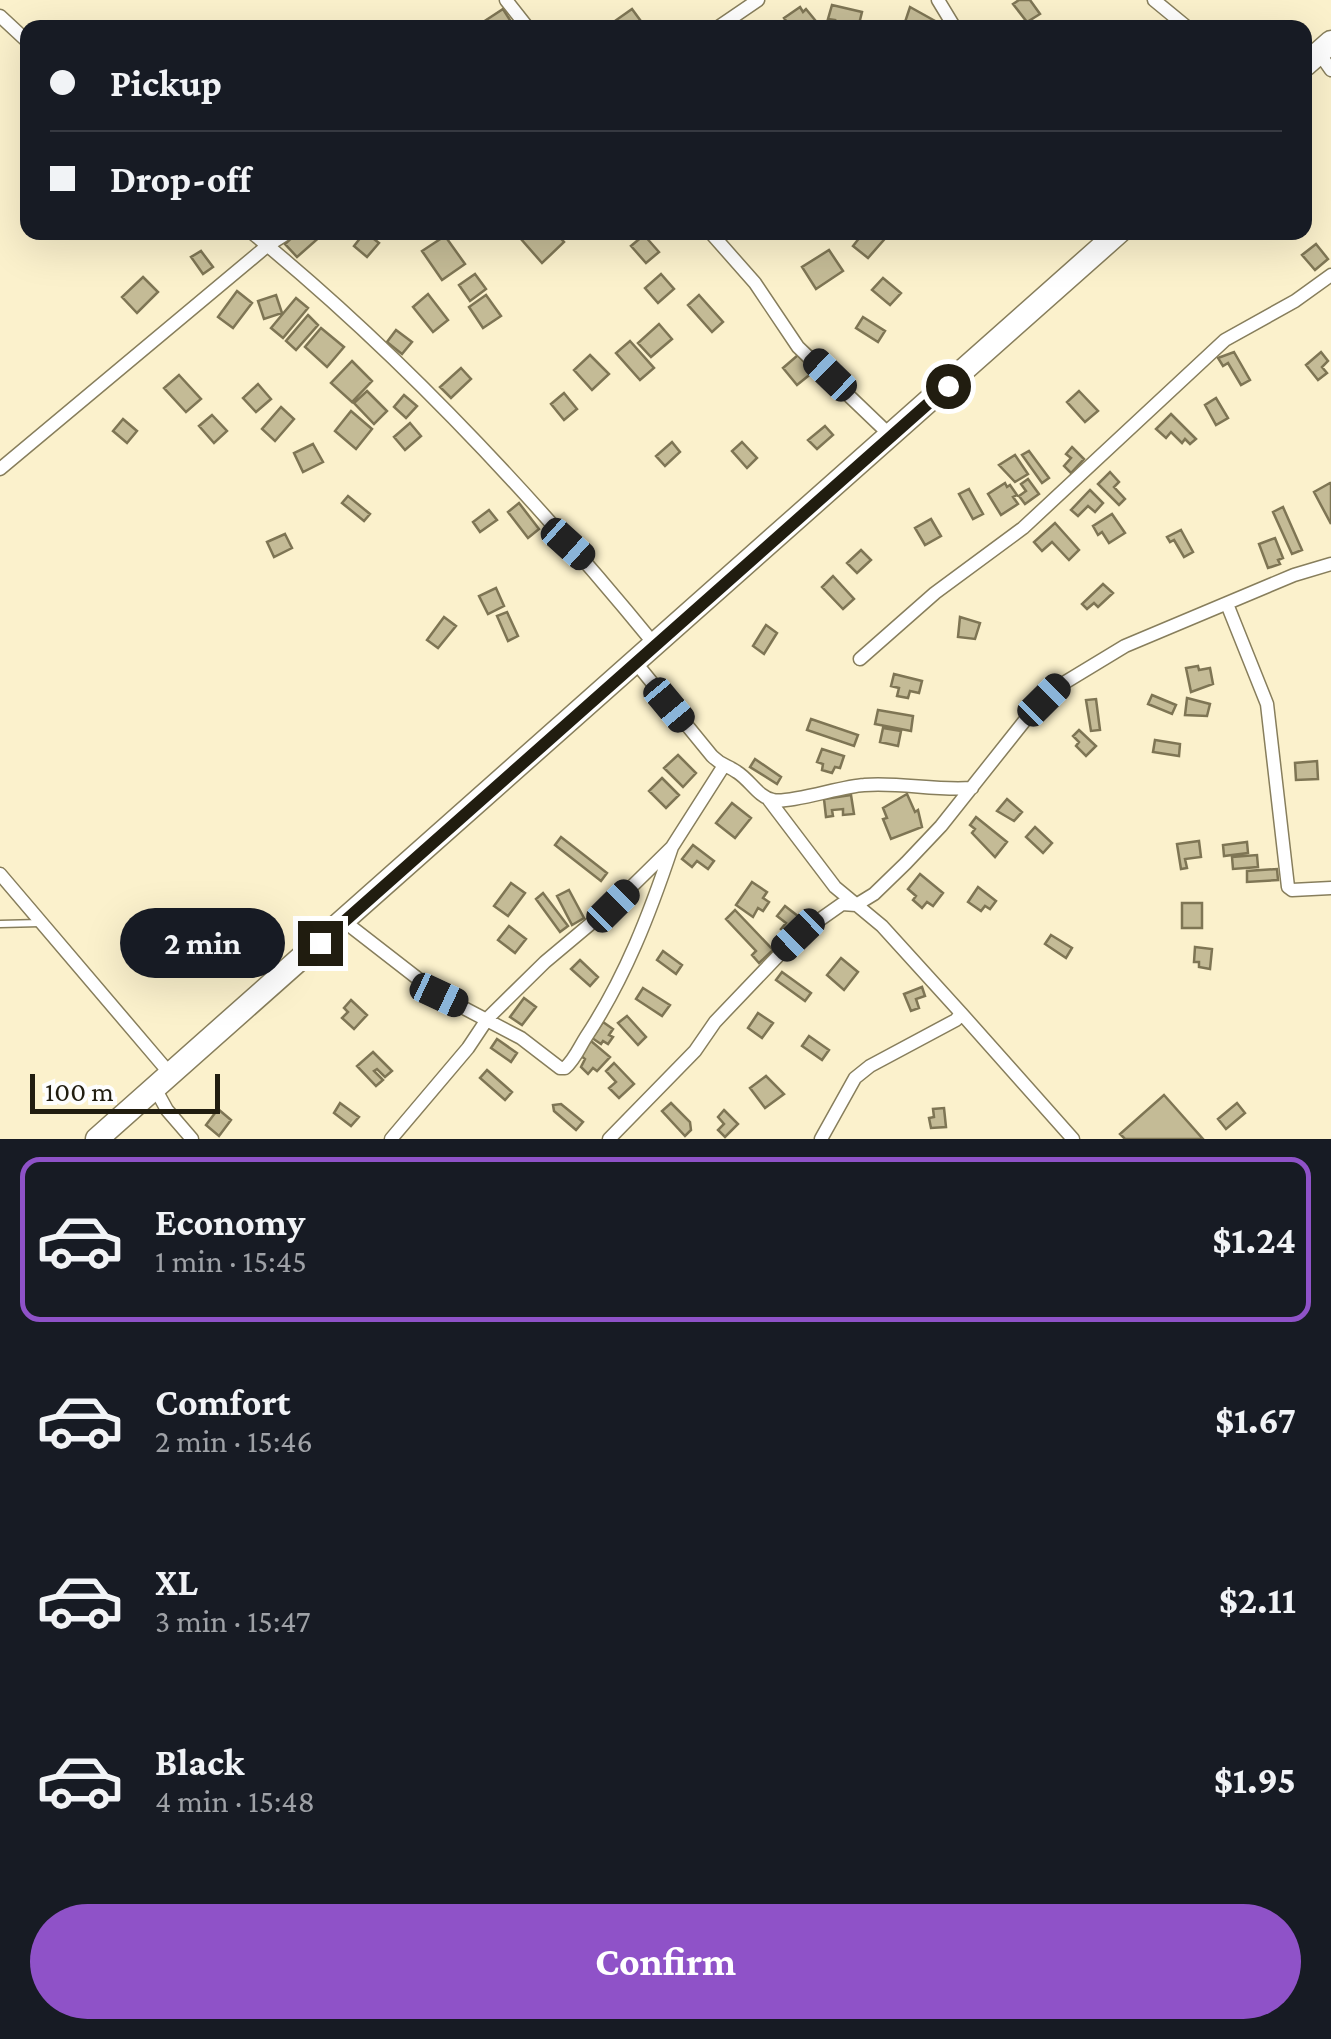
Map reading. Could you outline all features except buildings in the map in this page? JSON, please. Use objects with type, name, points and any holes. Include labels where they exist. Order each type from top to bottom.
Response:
[{"type":"highway","points":[[98,1139],[1110,240]]},
{"type":"street","points":[[506,0],[522,20]]},
{"type":"street","points":[[729,20],[758,0]]},
{"type":"street","points":[[1154,0],[1178,20]]},
{"type":"street","points":[[0,16],[20,35]]},
{"type":"street","points":[[261,240],[431,394],[589,562],[655,645]]},
{"type":"street","points":[[0,469],[277,240]]},
{"type":"street","points":[[717,240],[747,274],[798,347],[892,436]]},
{"type":"street","points":[[860,659],[935,593],[1023,528],[1225,340],[1295,301],[1331,275]]},
{"type":"street","points":[[609,1139],[695,1051],[716,1022],[798,935],[842,904],[856,905],[874,894],[906,862],[972,788],[1030,714],[1059,686],[1124,646],[1294,575],[1331,564]]},
{"type":"street","points":[[1226,604],[1267,704],[1288,888],[1331,888]]},
{"type":"street","points":[[636,663],[723,768],[736,771],[769,800],[835,886],[882,926],[1068,1137]]},
{"type":"street","points":[[391,1139],[468,1048],[488,1018],[545,962],[613,906],[672,847],[723,768]]},
{"type":"street","points":[[769,800],[784,802],[864,785],[972,788]]},
{"type":"street","points":[[344,922],[439,995],[488,1018],[565,1068],[599,1018],[644,931],[672,847]]},
{"type":"street","points":[[0,874],[164,1083],[167,1110],[192,1139]]},
{"type":"street","points":[[820,1139],[856,1078],[870,1066],[956,1020],[961,1013]]},
{"type":"lane","points":[[0,924],[42,923]]},
{"type":"route","points":[[320,943],[948,386]]}]
